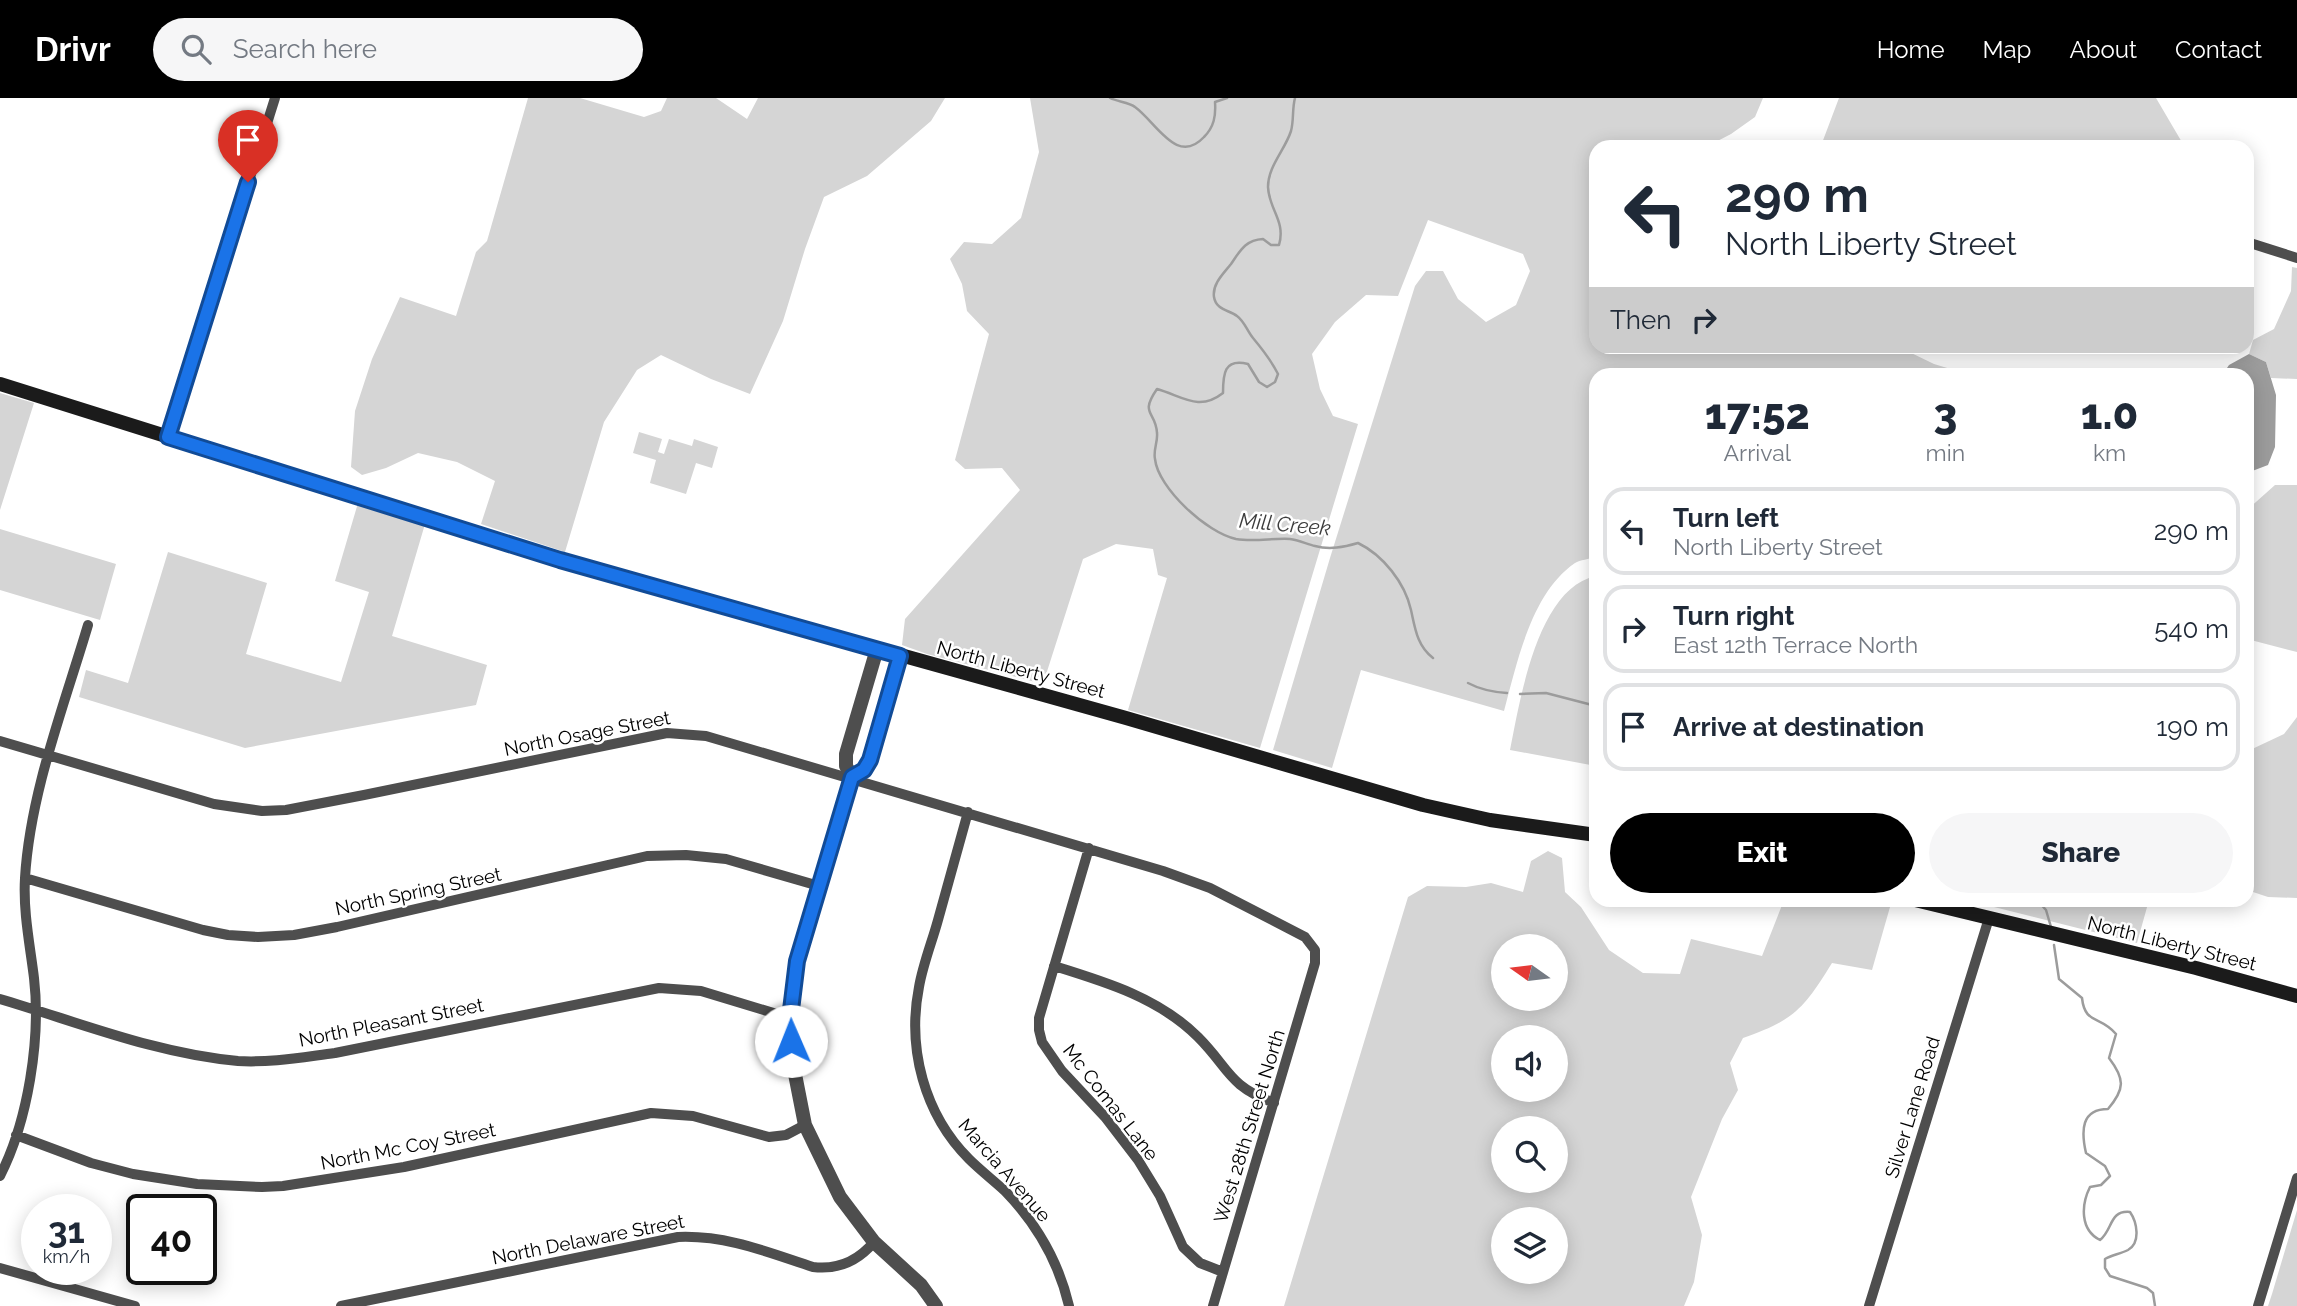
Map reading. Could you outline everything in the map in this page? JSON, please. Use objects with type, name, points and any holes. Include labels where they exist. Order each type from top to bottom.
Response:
[{"type":"main road","name":"North Liberty Street","points":[[1,384],[560,560],[1126,718],[1423,805],[1490,820],[1589,834]]},
{"type":"main road","name":"North Liberty Street","points":[[1944,907],[2196,968],[2297,996]]},
{"type":"street","points":[[168,437],[275,98]]},
{"type":"street","points":[[2254,244],[2297,257]]},
{"type":"street","points":[[0,1176],[16,1135],[31,1070],[36,1009],[26,924],[25,878],[32,820],[88,625]]},
{"type":"street","points":[[852,777],[846,765],[846,754],[877,649]]},
{"type":"street","points":[[900,656],[870,760],[864,770],[852,777],[797,961],[790,1018],[793,1065],[804,1125],[840,1197],[874,1242],[922,1285],[936,1306]]},
{"type":"street","name":"North Osage Street","points":[[0,741],[214,804],[262,811],[286,810],[338,800],[667,733],[706,736],[1163,870],[1210,888],[1305,937],[1311,943],[1315,956]]},
{"type":"street","name":"Marcia Avenue","points":[[968,812],[919,986],[915,1019],[916,1050],[921,1075],[926,1093],[943,1127],[968,1158],[1004,1191],[1029,1219],[1049,1251],[1069,1306]]},
{"type":"street","name":"Mc Comas Lane","points":[[1088,848],[1039,1018],[1042,1042],[1062,1071],[1105,1117],[1138,1160],[1160,1196],[1183,1247],[1200,1263],[1223,1272]]},
{"type":"street","name":"North Spring Street","points":[[25,878],[203,930],[258,937],[294,935],[337,927],[647,856],[686,855],[726,859],[819,886]]},
{"type":"street","name":"Silver Lane Road","points":[[1869,1306],[1989,918]]},
{"type":"street","name":"West 28th Street North","points":[[1213,1306],[1315,956]]},
{"type":"street","points":[[1054,966],[1113,984],[1166,1011],[1199,1038],[1237,1084],[1253,1095],[1274,1103]]},
{"type":"street","name":"North Pleasant Street","points":[[0,999],[160,1047],[241,1061],[284,1060],[335,1053],[659,988],[701,991],[790,1018]]},
{"type":"street","name":"North Mc Coy Street","points":[[16,1135],[91,1163],[133,1174],[197,1184],[262,1187],[404,1167],[651,1113],[694,1116],[769,1137],[786,1135],[804,1125]]},
{"type":"street","points":[[2258,1306],[2297,1178]]},
{"type":"street","name":"North Delaware Street","points":[[341,1306],[678,1237],[724,1238],[826,1268],[857,1259],[874,1242]]},
{"type":"street","points":[[0,1268],[135,1306]]},
{"type":"shaded area","points":[[528,98],[580,98],[644,117],[661,111],[667,98],[716,98],[747,119],[758,98],[945,98],[931,121],[867,176],[824,197],[783,321],[750,394],[661,355],[637,370],[604,422],[565,552],[481,524],[495,481],[457,462],[418,453],[386,468],[362,475],[351,467],[355,411],[372,359],[400,297],[456,316],[476,252],[487,241]]},
{"type":"shaded area","points":[[1030,98],[1763,98],[1755,117],[1719,140],[1589,140],[1589,354],[1913,354],[1947,368],[1589,368],[1589,558],[1575,563],[1547,592],[1528,630],[1504,711],[1361,670],[1332,768],[1273,750],[1415,286],[1426,271],[1443,271],[1458,299],[1486,322],[1516,305],[1530,271],[1523,254],[1428,220],[1398,296],[1366,295],[1335,322],[1312,354],[1320,389],[1333,416],[1358,424],[1260,748],[1128,710],[1167,578],[1158,575],[1153,549],[1116,544],[1083,559],[1043,684],[902,645],[905,619],[1020,490],[1002,468],[965,469],[955,460],[989,334],[967,311],[962,284],[950,259],[964,242],[992,244],[1021,218],[1039,152]]},
{"type":"shaded area","points":[[1839,98],[2156,98],[2181,140],[1823,140]]},
{"type":"shaded area","points":[[2292,267],[2297,268],[2297,379],[2271,378],[2266,362],[2249,354],[2254,354],[2254,339],[2274,329],[2291,291]]},
{"type":"shaded area","points":[[2249,354],[2266,362],[2276,395],[2275,447],[2268,465],[2254,470],[2254,368],[2227,368]]},
{"type":"shaded area","points":[[0,393],[34,403],[0,510]]},
{"type":"shaded area","points":[[639,432],[662,439],[658,452],[664,454],[669,439],[692,446],[694,439],[718,447],[712,468],[696,463],[686,494],[650,483],[656,460],[633,453]]},
{"type":"shaded area","points":[[2275,485],[2297,485],[2297,652],[2254,641],[2254,504]]},
{"type":"shaded area","points":[[358,503],[425,524],[392,636],[487,665],[476,705],[245,748],[79,697],[86,670],[128,683],[168,552],[267,583],[246,654],[341,682],[369,592],[335,581]]},
{"type":"shaded area","points":[[0,529],[116,564],[100,620],[0,590]]},
{"type":"shaded area","points":[[1589,579],[1589,765],[1510,750],[1526,677],[1545,623],[1559,601],[1576,585]]},
{"type":"shaded area","points":[[2297,717],[2297,898],[2268,897],[2254,892],[2254,748],[2284,734]]},
{"type":"shaded area","points":[[1548,851],[1562,858],[1565,892],[1581,907],[1609,950],[1643,973],[1680,974],[1691,939],[1762,956],[1781,907],[1890,907],[1872,970],[1832,963],[1797,1011],[1775,1025],[1743,1038],[1730,1063],[1738,1090],[1722,1119],[1691,1197],[1702,1235],[1694,1282],[1684,1306],[1284,1306],[1408,897],[1427,886],[1466,887],[1491,883],[1523,892],[1531,861]]},
{"type":"shaded area","points":[[1994,907],[2147,907],[2137,943]]},
{"type":"shaded area","points":[[2297,1210],[2297,1306],[2268,1306],[2272,1294]]},
{"type":"waterway","name":"Mill Creek","points":[[1110,98],[1133,105],[1168,139],[1185,147],[1194,145],[1204,137],[1214,121],[1215,102],[1227,98]]},
{"type":"waterway","name":"Mill Creek","points":[[1295,98],[1291,131],[1274,165],[1268,187],[1279,222],[1279,245],[1271,245],[1263,239],[1247,244],[1219,279],[1214,292],[1217,305],[1240,318],[1270,360],[1278,374],[1275,382],[1267,387],[1259,382],[1248,364],[1234,363],[1226,369],[1223,393],[1214,399],[1190,401],[1157,389],[1149,404],[1157,433],[1155,459],[1158,471],[1174,495],[1198,519],[1224,535],[1243,540],[1290,539],[1326,548],[1358,543],[1367,548],[1384,562],[1398,580],[1408,600],[1420,642],[1433,658]]},
{"type":"waterway","name":"Mill Creek","points":[[1468,683],[1507,693]]},
{"type":"waterway","name":"Mill Creek","points":[[1520,694],[1546,693],[1589,704]]},
{"type":"waterway","name":"Mill Creek","points":[[2043,907],[2051,927]]},
{"type":"waterway","name":"Mill Creek","points":[[2054,945],[2059,979],[2082,998],[2090,1016],[2116,1034],[2109,1058],[2120,1078],[2118,1096],[2108,1109],[2092,1113],[2084,1129],[2086,1153],[2105,1166],[2110,1176],[2101,1185],[2090,1187],[2084,1209],[2086,1224],[2093,1236],[2100,1240],[2118,1214],[2130,1212],[2136,1227],[2135,1243],[2128,1250],[2105,1259],[2105,1268],[2110,1276],[2147,1288],[2153,1293],[2155,1306]]},
{"type":"route","points":[[248,182],[168,437],[560,560],[900,656],[870,760],[864,770],[852,777],[797,961],[790,1018],[791,1041]]}]
